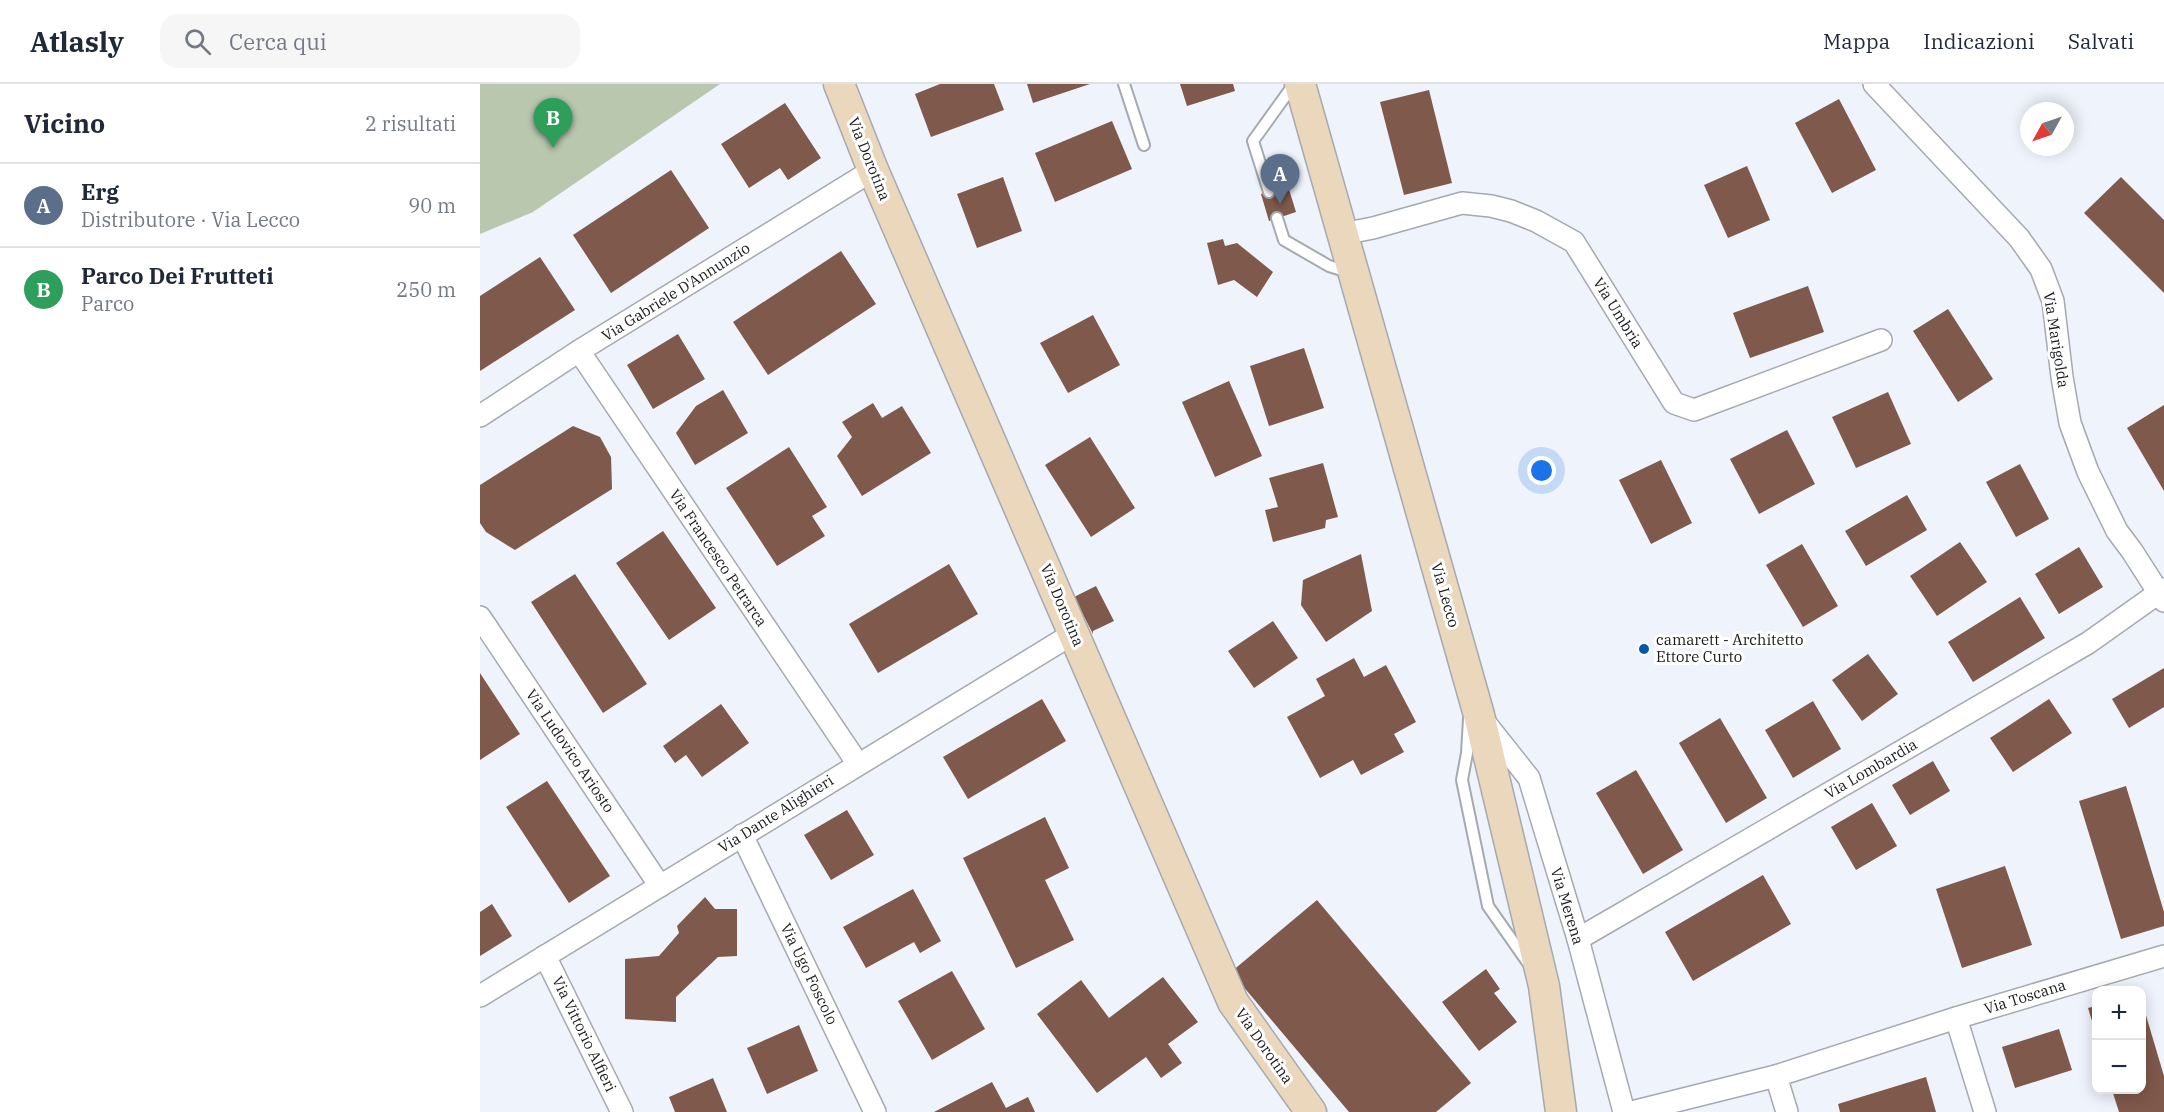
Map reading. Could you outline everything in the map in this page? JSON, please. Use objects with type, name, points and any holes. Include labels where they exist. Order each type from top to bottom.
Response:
[{"type":"main road","name":"Via Dorotina","points":[[839,84],[873,170],[1233,1002],[1311,1112]]},
{"type":"main road","name":"Via Lecco","points":[[1300,84],[1479,715],[1544,986],[1561,1112]]},
{"type":"street","name":"Via Marigolda","points":[[1874,84],[2019,238],[2041,269],[2053,301],[2070,423],[2088,472],[2117,531],[2162,594]]},
{"type":"street","name":"Via Gabriele D'Annunzio","points":[[480,416],[579,351],[873,170]]},
{"type":"street","name":"Via Umbria","points":[[1342,234],[1462,204],[1491,206],[1536,221],[1574,242],[1674,403],[1694,410],[1881,340]]},
{"type":"street","name":"Via Francesco Petrarca","points":[[579,351],[858,764]]},
{"type":"street","name":"Via Lombardia","points":[[1578,939],[2088,643],[2162,594]]},
{"type":"street","name":"Via Ludovico Ariosto","points":[[480,617],[660,886]]},
{"type":"street","name":"Via Dante Alighieri","points":[[480,996],[1074,633]]},
{"type":"street","name":"Via Merena","points":[[1479,715],[1529,778],[1578,939],[1624,1112]]},
{"type":"street","name":"Via Ugo Foscolo","points":[[742,835],[875,1112]]},
{"type":"street","name":"Via Vittorio Alfieri","points":[[545,956],[622,1112]]},
{"type":"street","name":"Via Toscana","points":[[1632,1112],[1776,1076],[1956,1018],[2164,956]]},
{"type":"street","points":[[1956,1018],[1985,1112]]},
{"type":"street","points":[[1776,1076],[1787,1112]]},
{"type":"lane","points":[[1124,84],[1144,145]]},
{"type":"lane","points":[[1269,192],[1253,141],[1294,84]]},
{"type":"lane","points":[[1277,218],[1284,240],[1329,266],[1353,274]]},
{"type":"lane","points":[[1470,682],[1467,753],[1462,780],[1488,906],[1544,986]]},
{"type":"green space","points":[[480,84],[720,84],[533,212],[480,234]]},
{"type":"building","points":[[940,84],[994,84],[1004,110],[931,137],[915,94]]},
{"type":"building","points":[[1027,84],[1090,84],[1033,103]]},
{"type":"building","points":[[1180,84],[1233,84],[1235,91],[1187,106]]},
{"type":"building","points":[[1429,90],[1452,183],[1404,195],[1380,102]]},
{"type":"building","points":[[1839,99],[1876,170],[1832,193],[1795,123]]},
{"type":"building","points":[[785,103],[821,158],[788,180],[780,168],[749,188],[721,144]]},
{"type":"building","points":[[1112,121],[1132,169],[1055,202],[1035,153]]},
{"type":"building","points":[[1747,166],[1770,220],[1728,238],[1704,185]]},
{"type":"building","points":[[671,170],[709,228],[611,293],[573,235]]},
{"type":"building","points":[[1003,177],[1022,231],[977,248],[957,194]]},
{"type":"building","points":[[2121,177],[2164,220],[2164,293],[2084,213]]},
{"type":"building","points":[[1288,186],[1296,212],[1269,221],[1261,194]]},
{"type":"building","points":[[1223,239],[1225,246],[1237,243],[1273,272],[1257,297],[1234,280],[1218,285],[1207,243]]},
{"type":"building","points":[[841,251],[876,304],[768,375],[733,322]]},
{"type":"building","points":[[540,257],[575,310],[480,371],[480,296]]},
{"type":"building","points":[[1808,286],[1824,332],[1750,358],[1733,313]]},
{"type":"building","points":[[1948,309],[1993,379],[1958,402],[1913,331]]},
{"type":"building","points":[[1093,315],[1120,365],[1068,393],[1040,343]]},
{"type":"building","points":[[678,334],[705,379],[653,409],[627,365]]},
{"type":"building","points":[[1304,348],[1324,408],[1269,426],[1250,366]]},
{"type":"building","points":[[1229,381],[1262,456],[1215,477],[1182,402]]},
{"type":"building","points":[[723,390],[748,433],[695,465],[676,433],[696,406]]},
{"type":"building","points":[[1888,392],[1911,444],[1856,468],[1832,417]]},
{"type":"building","points":[[873,403],[882,418],[902,406],[931,453],[862,496],[837,456],[852,437],[842,422]]},
{"type":"building","points":[[2164,405],[2164,491],[2127,428]]},
{"type":"building","points":[[573,426],[600,437],[611,457],[612,489],[515,550],[486,532],[480,523],[480,485]]},
{"type":"building","points":[[1787,430],[1815,484],[1759,514],[1730,459]]},
{"type":"building","points":[[1090,437],[1135,508],[1091,537],[1045,465]]},
{"type":"building","points":[[789,447],[827,507],[812,516],[825,536],[777,566],[726,488]]},
{"type":"building","points":[[1661,460],[1692,523],[1651,544],[1619,480]]},
{"type":"building","points":[[1323,463],[1338,517],[1326,520],[1325,528],[1273,542],[1265,510],[1278,507],[1269,478]]},
{"type":"building","points":[[2020,464],[2049,519],[2016,537],[1986,482]]},
{"type":"building","points":[[1907,495],[1927,530],[1866,566],[1845,531]]},
{"type":"building","points":[[663,531],[716,608],[669,640],[616,563]]},
{"type":"building","points":[[1960,542],[1987,582],[1937,616],[1910,576]]},
{"type":"building","points":[[1802,544],[1838,606],[1803,627],[1766,565]]},
{"type":"building","points":[[2079,547],[2103,587],[2059,614],[2035,574]]},
{"type":"building","points":[[1361,554],[1372,611],[1326,642],[1301,605],[1303,580]]},
{"type":"building","points":[[949,564],[978,614],[878,673],[849,624]]},
{"type":"building","points":[[575,574],[647,684],[603,713],[531,602]]},
{"type":"building","points":[[1096,586],[1114,621],[1093,631],[1093,634],[1074,597]]},
{"type":"building","points":[[2020,597],[2045,638],[1973,682],[1948,642]]},
{"type":"building","points":[[1273,621],[1298,658],[1254,688],[1228,651]]},
{"type":"building","points":[[1868,654],[1898,694],[1862,721],[1832,680]]},
{"type":"building","points":[[1354,658],[1364,677],[1386,665],[1416,722],[1394,734],[1404,752],[1361,775],[1353,760],[1320,778],[1287,717],[1325,696],[1316,679]]},
{"type":"building","points":[[2164,668],[2164,707],[2129,728],[2112,699]]},
{"type":"building","points":[[480,673],[520,734],[480,760]]},
{"type":"building","points":[[1042,699],[1066,741],[968,799],[943,757]]},
{"type":"building","points":[[2049,699],[2072,733],[2013,772],[1990,738]]},
{"type":"building","points":[[1813,701],[1841,749],[1793,778],[1765,730]]},
{"type":"building","points":[[721,704],[749,743],[702,777],[686,755],[675,763],[663,746]]},
{"type":"building","points":[[1720,718],[1767,798],[1726,823],[1679,743]]},
{"type":"building","points":[[1933,761],[1950,791],[1910,815],[1892,785]]},
{"type":"building","points":[[1636,770],[1683,850],[1643,874],[1596,793]]},
{"type":"building","points":[[547,781],[610,876],[569,903],[506,807]]},
{"type":"building","points":[[2126,786],[2164,912],[2164,926],[2121,939],[2079,801]]},
{"type":"building","points":[[1872,803],[1897,846],[1856,870],[1831,827]]},
{"type":"building","points":[[847,810],[874,855],[831,880],[804,835]]},
{"type":"building","points":[[1045,817],[1069,868],[1045,880],[1074,940],[1016,968],[963,858]]},
{"type":"building","points":[[2005,866],[2032,945],[1962,968],[1936,889]]},
{"type":"building","points":[[1763,875],[1791,924],[1693,981],[1665,932]]},
{"type":"building","points":[[913,889],[941,941],[920,953],[914,942],[866,968],[843,927]]},
{"type":"building","points":[[705,897],[715,909],[737,909],[737,956],[718,957],[676,997],[676,1022],[625,1019],[625,959],[659,956],[679,933],[677,926]]},
{"type":"building","points":[[1317,900],[1471,1083],[1436,1112],[1349,1112],[1231,972]]},
{"type":"building","points":[[492,904],[512,936],[480,956],[480,912]]},
{"type":"building","points":[[1486,969],[1500,989],[1494,993],[1517,1022],[1479,1051],[1442,1002]]},
{"type":"building","points":[[952,971],[985,1029],[932,1060],[898,1001]]},
{"type":"building","points":[[1163,977],[1198,1022],[1168,1044],[1182,1063],[1161,1078],[1146,1057],[1097,1093],[1037,1014],[1081,980],[1109,1018]]},
{"type":"building","points":[[2092,1007],[2092,1021],[2088,1008]]},
{"type":"building","points":[[2146,1015],[2164,1076],[2164,1112],[2119,1112],[2113,1094],[2146,1094]]},
{"type":"building","points":[[799,1025],[818,1071],[767,1094],[747,1048]]},
{"type":"building","points":[[2059,1029],[2072,1070],[2015,1088],[2002,1047]]},
{"type":"building","points":[[1926,1077],[1936,1112],[1840,1112],[1838,1104]]},
{"type":"building","points":[[713,1078],[727,1112],[675,1112],[669,1097]]},
{"type":"building","points":[[992,1082],[1006,1108],[1028,1097],[1035,1112],[934,1112]]},
{"type":"place","name":"Parco Dei Frutteti","points":[[553,148]]},
{"type":"place","name":"Erg","points":[[1280,204]]},
{"type":"place","name":"camarett - Architetto Ettore Curto","points":[[1644,649]]}]
